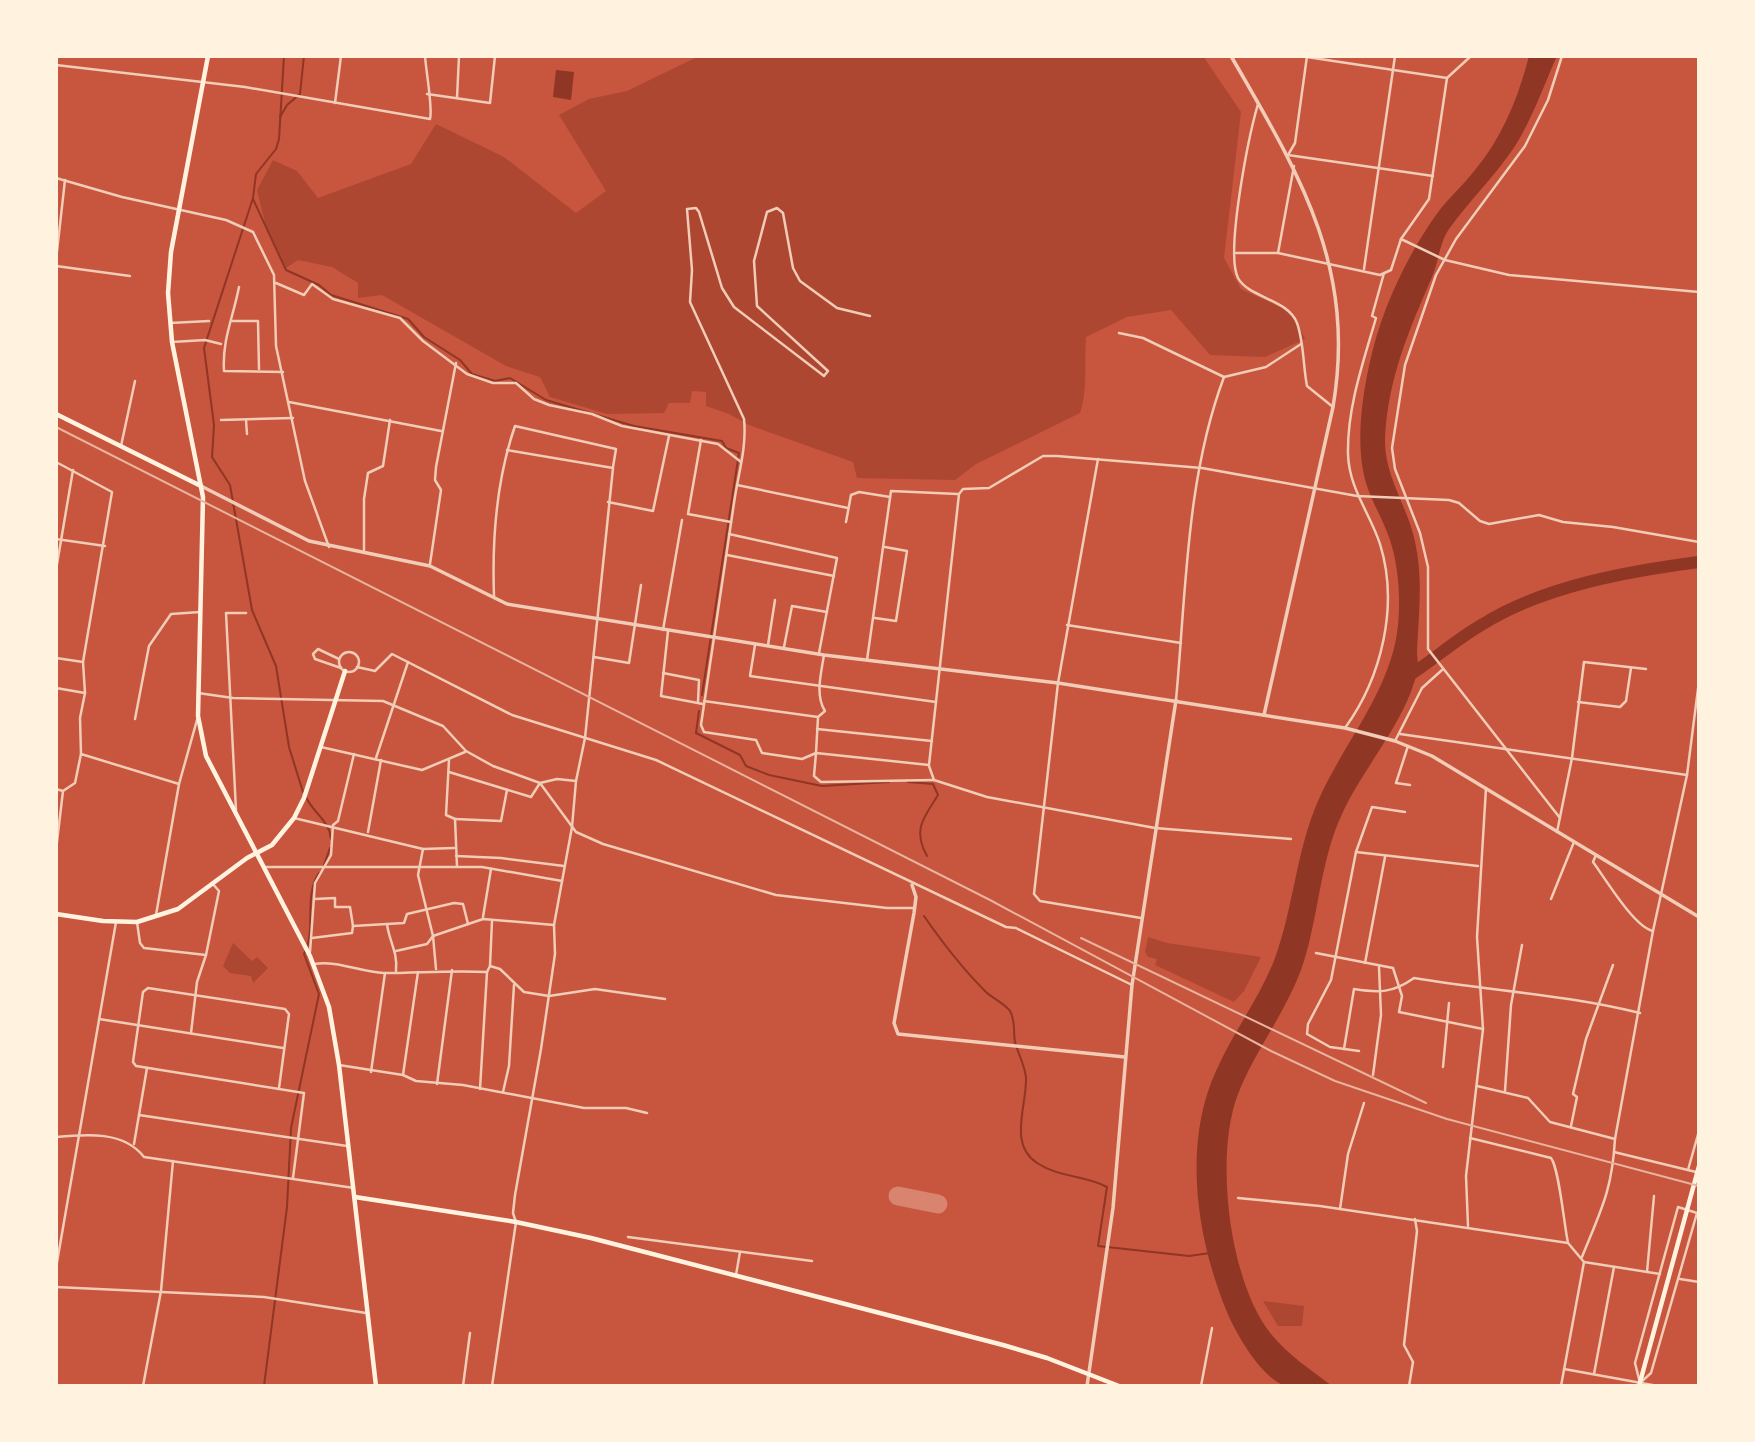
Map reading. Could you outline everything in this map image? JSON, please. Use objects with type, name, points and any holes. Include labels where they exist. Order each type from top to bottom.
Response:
[{"type":"main road","points":[[208,56],[171,252],[170,323],[201,486],[198,716],[206,756],[314,964],[333,1022],[376,1386]]},
{"type":"main road","points":[[56,414],[201,486]]},
{"type":"main road","points":[[56,914],[116,922],[155,919],[178,909],[212,883],[272,845],[294,818],[336,702],[343,670]]},
{"type":"main road","points":[[1640,1385],[1699,1166]]},
{"type":"main road","points":[[355,1197],[516,1222],[736,1275],[1003,1345],[1089,1373],[1119,1386]]},
{"type":"street","points":[[335,103],[341,56]]},
{"type":"street","points":[[56,65],[204,81],[430,119],[433,111],[428,94],[425,56]]},
{"type":"street","points":[[457,98],[459,56]]},
{"type":"street","points":[[428,94],[490,103],[495,56]]},
{"type":"street","points":[[1231,56],[1294,166],[1315,213],[1328,262],[1339,356],[1334,407],[1264,715]]},
{"type":"street","points":[[1300,56],[1447,79]]},
{"type":"street","points":[[1364,269],[1395,56]]},
{"type":"street","points":[[1236,253],[1278,254],[1384,273],[1391,270],[1401,239],[1429,199],[1447,79],[1471,56]]},
{"type":"street","points":[[1560,818],[1428,649],[1428,567],[1408,499],[1395,469],[1392,448],[1395,412],[1409,351],[1445,260],[1456,239],[1525,146],[1548,100],[1562,56]]},
{"type":"street","points":[[1288,155],[1295,143],[1307,57]]},
{"type":"street","points":[[1258,104],[1234,226],[1238,278],[1291,314],[1297,321],[1307,386],[1334,407]]},
{"type":"street","points":[[1288,155],[1434,176]]},
{"type":"street","points":[[1278,254],[1294,166]]},
{"type":"street","points":[[56,178],[99,192],[239,225],[253,232],[260,242],[276,283],[276,346],[305,481],[329,547]]},
{"type":"street","points":[[56,260],[65,180]]},
{"type":"street","points":[[870,316],[837,309],[800,281],[793,268],[786,220],[777,208],[767,212],[756,248],[754,296],[764,313],[828,371],[828,375],[819,373],[734,307],[722,288],[699,212],[690,206],[686,216],[692,270],[690,302],[744,419],[745,451],[729,534],[701,725],[704,732],[756,740],[762,753],[802,759],[816,753],[929,765]]},
{"type":"street","points":[[1401,239],[1445,260],[1509,275],[1699,292]]},
{"type":"street","points":[[56,266],[130,276]]},
{"type":"street","points":[[1345,727],[1363,704],[1377,668],[1386,615],[1386,577],[1382,554],[1357,496],[1348,454],[1355,387],[1376,318],[1372,316],[1384,273]]},
{"type":"street","points":[[276,283],[304,295],[312,284],[332,299],[400,318],[423,341],[456,363],[467,374],[483,380],[516,383],[534,399],[592,414],[622,426],[718,444],[741,462]]},
{"type":"street","points":[[239,287],[232,321],[222,344],[224,371],[283,372]]},
{"type":"street","points":[[170,323],[209,321]]},
{"type":"street","points":[[232,321],[258,321],[259,370]]},
{"type":"street","points":[[1119,333],[1143,338],[1224,377],[1266,367],[1301,344]]},
{"type":"street","points":[[173,342],[205,340],[222,344]]},
{"type":"street","points":[[430,566],[442,490],[435,480],[456,363]]},
{"type":"street","points":[[1087,1386],[1114,1208],[1132,985],[1176,700],[1195,496],[1214,404],[1224,377]]},
{"type":"street","points":[[121,446],[135,381]]},
{"type":"street","points":[[289,402],[442,431]]},
{"type":"street","points":[[221,420],[293,418]]},
{"type":"street","points":[[246,420],[247,434]]},
{"type":"street","points":[[364,553],[364,499],[368,473],[383,466],[390,420]]},
{"type":"street","points":[[492,1386],[516,1222],[513,1213],[515,1195],[549,996],[556,941],[554,925],[585,738],[599,620],[608,502],[616,449],[515,426],[507,450],[495,543],[494,599]]},
{"type":"street","points":[[608,502],[653,511],[670,435]]},
{"type":"street","points":[[701,440],[688,514],[731,522]]},
{"type":"street","points":[[507,450],[613,468]]},
{"type":"street","points":[[934,780],[929,765],[959,494],[963,489],[989,488],[1043,456],[1202,468],[1357,496],[1459,503],[1480,521],[1489,524],[1539,515],[1563,522],[1613,527],[1699,542]]},
{"type":"street","points":[[1097,459],[1058,682],[1034,894],[1040,901],[1141,918]]},
{"type":"street","points":[[56,462],[112,492],[105,546],[83,662],[85,693],[80,718],[81,754],[75,783],[63,791],[56,850]]},
{"type":"street","points":[[56,570],[74,470]]},
{"type":"street","points":[[737,485],[848,508]]},
{"type":"street","points":[[201,486],[297,535],[329,547],[430,566],[494,599],[599,620],[821,655],[1058,682],[1176,700],[1345,727],[1395,741],[1432,756],[1699,917]]},
{"type":"street","points":[[867,660],[891,491],[959,494]]},
{"type":"street","points":[[846,522],[851,495],[859,492],[890,497]]},
{"type":"street","points":[[682,520],[666,631],[661,696],[818,717],[825,712],[820,688],[821,655],[837,558],[729,534]]},
{"type":"street","points":[[56,539],[105,546]]},
{"type":"street","points":[[874,618],[896,621],[907,551],[885,547]]},
{"type":"street","points":[[726,555],[834,576]]},
{"type":"street","points":[[594,657],[629,663],[641,585]]},
{"type":"street","points":[[768,646],[775,600]]},
{"type":"street","points":[[784,649],[792,606],[827,612]]},
{"type":"street","points":[[135,719],[149,646],[171,614],[200,612]]},
{"type":"street","points":[[236,816],[232,751],[233,698],[226,613],[246,613]]},
{"type":"street","points":[[1067,625],[1181,643]]},
{"type":"street","points":[[755,645],[750,676],[820,688],[936,702]]},
{"type":"street","points":[[343,670],[339,659],[320,649],[313,654],[315,659],[343,670],[358,667],[375,671],[393,654],[499,709],[656,760],[912,885],[1006,928],[1016,928],[1132,985]]},
{"type":"street","points":[[339,659],[343,654],[352,653],[358,660],[358,667]]},
{"type":"street","points":[[56,658],[83,662]]},
{"type":"street","points":[[368,833],[379,759],[392,705],[408,662]]},
{"type":"street","points":[[1557,832],[1572,758],[1584,662],[1646,669]]},
{"type":"street","points":[[1578,702],[1620,707],[1626,701],[1631,667]]},
{"type":"street","points":[[1395,741],[1422,688],[1442,670]]},
{"type":"street","points":[[663,673],[699,680],[698,703]]},
{"type":"street","points":[[1582,1257],[1606,1202],[1653,932],[1687,775],[1699,681]]},
{"type":"street","points":[[56,688],[85,693]]},
{"type":"street","points":[[198,693],[233,698],[376,701],[443,726],[466,751],[493,766],[540,783],[556,779],[576,781]]},
{"type":"street","points":[[155,919],[179,784],[198,716]]},
{"type":"street","points":[[818,717],[814,776],[821,782],[934,780],[987,797],[1155,828],[1291,839]]},
{"type":"street","points":[[817,729],[932,741]]},
{"type":"street","points":[[1400,734],[1687,775]]},
{"type":"street","points":[[1408,746],[1396,783],[1410,785]]},
{"type":"street","points":[[321,747],[422,770],[466,751]]},
{"type":"street","points":[[81,754],[179,784]]},
{"type":"street","points":[[310,956],[315,883],[327,867],[332,825],[338,821],[354,754]]},
{"type":"street","points":[[449,760],[446,815],[455,819],[501,821],[507,790]]},
{"type":"street","points":[[449,772],[531,797],[540,783]]},
{"type":"street","points":[[540,783],[576,832],[603,844],[776,895],[887,908],[915,908]]},
{"type":"street","points":[[1468,1226],[1466,1176],[1483,1029],[1479,989],[1480,866],[1486,788]]},
{"type":"street","points":[[56,789],[63,791]]},
{"type":"street","points":[[1359,1051],[1330,1047],[1307,1034],[1308,1024],[1331,980],[1356,852],[1373,807],[1405,812]]},
{"type":"street","points":[[294,818],[368,833],[423,849],[454,848]]},
{"type":"street","points":[[455,819],[454,848],[458,867]]},
{"type":"street","points":[[1551,899],[1574,842]]},
{"type":"street","points":[[423,849],[418,875],[433,936],[436,969]]},
{"type":"street","points":[[1356,852],[1480,866]]},
{"type":"street","points":[[1595,855],[1592,862],[1645,930],[1653,932]]},
{"type":"street","points":[[456,856],[500,858],[565,867]]},
{"type":"street","points":[[1366,963],[1385,857]]},
{"type":"street","points":[[263,867],[458,867],[491,869],[562,881]]},
{"type":"street","points":[[483,919],[491,869]]},
{"type":"street","points":[[191,1033],[197,982],[206,955],[219,891],[212,883]]},
{"type":"street","points":[[912,885],[916,897],[915,908],[894,1023],[898,1034],[1125,1057]]},
{"type":"street","points":[[311,938],[352,933],[353,926],[350,907],[335,907],[335,898],[314,899]]},
{"type":"street","points":[[353,926],[404,923],[407,914],[463,904],[468,924]]},
{"type":"street","points":[[396,951],[427,944],[433,936],[483,919],[554,925]]},
{"type":"street","points":[[480,1089],[492,921]]},
{"type":"street","points":[[56,1268],[116,922]]},
{"type":"street","points":[[137,922],[140,943],[144,948],[206,955]]},
{"type":"street","points":[[387,924],[389,939],[396,951],[397,971]]},
{"type":"street","points":[[1505,1091],[1513,989],[1522,945]]},
{"type":"street","points":[[1316,953],[1393,968],[1402,996],[1399,1012],[1483,1029]]},
{"type":"street","points":[[314,964],[326,962],[385,973],[436,969],[487,972]]},
{"type":"street","points":[[1373,1075],[1381,993],[1379,965]]},
{"type":"street","points":[[1571,1126],[1577,1097],[1573,1094],[1598,1002],[1613,965]]},
{"type":"street","points":[[490,966],[500,969],[524,992],[549,996],[595,989],[665,999]]},
{"type":"street","points":[[437,1084],[452,970]]},
{"type":"street","points":[[403,1075],[418,972]]},
{"type":"street","points":[[371,1072],[385,973]]},
{"type":"street","points":[[1344,1049],[1354,989],[1381,993],[1400,988],[1414,978],[1479,989],[1513,989],[1598,1002],[1640,1013]]},
{"type":"street","points":[[503,1092],[509,1066],[514,985]]},
{"type":"street","points":[[279,1088],[289,1014],[285,1009],[148,988],[143,992],[132,1062],[136,1066],[304,1093],[293,1178]]},
{"type":"street","points":[[1443,1067],[1448,1003]]},
{"type":"street","points":[[99,1019],[284,1048]]},
{"type":"street","points":[[339,1065],[403,1075],[437,1084],[503,1092],[601,1110],[626,1108],[647,1113]]},
{"type":"street","points":[[134,1144],[147,1068]]},
{"type":"street","points":[[1478,1086],[1528,1098],[1550,1122],[1615,1139]]},
{"type":"street","points":[[1340,1209],[1348,1154],[1364,1102]]},
{"type":"street","points":[[139,1115],[349,1146]]},
{"type":"street","points":[[1688,1170],[1699,1131]]},
{"type":"street","points":[[56,1137],[96,1134],[134,1144],[144,1157],[354,1188]]},
{"type":"street","points":[[1470,1138],[1551,1158],[1557,1166],[1559,1204],[1568,1243],[1584,1262],[1561,1386]]},
{"type":"street","points":[[1614,1152],[1699,1172]]},
{"type":"street","points":[[142,1386],[161,1291],[173,1160]]},
{"type":"street","points":[[1647,1272],[1654,1196]]},
{"type":"street","points":[[1238,1198],[1468,1226],[1568,1243]]},
{"type":"street","points":[[1678,1207],[1697,1213],[1681,1279],[1651,1373],[1640,1385],[1635,1363],[1678,1207]]},
{"type":"street","points":[[1409,1386],[1413,1362],[1404,1345],[1417,1231],[1415,1219]]},
{"type":"street","points":[[628,1237],[812,1261]]},
{"type":"street","points":[[736,1275],[740,1252]]},
{"type":"street","points":[[1584,1262],[1660,1274]]},
{"type":"street","points":[[1594,1374],[1614,1267]]},
{"type":"street","points":[[1681,1279],[1699,1282]]},
{"type":"street","points":[[56,1286],[264,1297],[368,1313]]},
{"type":"street","points":[[1201,1386],[1212,1328]]},
{"type":"street","points":[[463,1386],[470,1333]]},
{"type":"street","points":[[1564,1368],[1640,1385],[1658,1386]]},
{"type":"shaded area","points":[[699,56],[1203,56],[1241,112],[1224,258],[1241,289],[1293,313],[1305,339],[1265,357],[1210,355],[1171,310],[1127,317],[1086,337],[1085,385],[1080,413],[976,464],[955,480],[857,478],[853,462],[749,425],[706,406],[706,392],[692,391],[690,403],[669,403],[664,413],[607,414],[550,397],[540,377],[506,366],[382,295],[358,298],[358,283],[332,267],[298,260],[286,268],[267,231],[257,190],[273,160],[297,171],[318,198],[411,164],[436,124],[504,157],[576,213],[606,191],[559,115],[589,99],[627,91]]},
{"type":"shaded area","points":[[1529,56],[1557,56],[1520,138],[1446,235],[1401,355],[1390,395],[1385,449],[1393,481],[1414,538],[1419,570],[1417,672],[1404,708],[1351,797],[1334,833],[1301,970],[1245,1078],[1231,1120],[1227,1150],[1230,1218],[1245,1283],[1271,1334],[1292,1355],[1332,1386],[1287,1386],[1269,1375],[1251,1355],[1231,1321],[1217,1284],[1201,1224],[1197,1161],[1199,1130],[1205,1100],[1216,1071],[1275,958],[1311,818],[1328,780],[1381,685],[1395,644],[1399,605],[1396,565],[1390,540],[1365,479],[1360,444],[1364,392],[1380,326],[1404,268],[1425,232],[1440,209],[1494,144],[1520,87]]},
{"type":"shaded area","points":[[556,70],[574,72],[571,100],[553,97]]},
{"type":"shaded area","points":[[1148,937],[1167,943],[1261,957],[1244,991],[1234,1002],[1155,965],[1157,959],[1148,957],[1145,952]]},
{"type":"shaded area","points":[[233,943],[252,961],[257,957],[268,968],[253,983],[251,976],[230,973],[223,966]]},
{"type":"shaded area","points":[[1263,1301],[1304,1306],[1302,1326],[1278,1326]]},
{"type":"waterway","points":[[284,56],[279,139],[276,149],[256,174],[253,198],[204,348],[214,425],[212,457],[230,485],[252,610],[276,666],[289,747],[303,792]]},
{"type":"waterway","points":[[280,117],[287,105],[300,94],[304,56]]},
{"type":"waterway","points":[[253,199],[286,270],[319,285],[331,295],[408,319],[424,337],[460,360],[472,374],[495,381],[510,378],[546,400],[634,426],[722,441],[726,448],[739,453],[702,695]]},
{"type":"waterway","points":[[1404,679],[1473,630],[1533,600],[1588,582],[1699,562]]},
{"type":"waterway","points":[[699,711],[696,733],[740,755],[746,766],[769,775],[822,786],[889,782]]},
{"type":"waterway","points":[[908,782],[933,784],[938,795],[924,817],[920,831],[927,856]]},
{"type":"waterway","points":[[306,797],[328,827],[331,839]]},
{"type":"waterway","points":[[324,865],[330,848]]},
{"type":"waterway","points":[[264,1386],[287,1207],[291,1128],[319,994],[304,954],[310,934],[312,892],[319,873]]},
{"type":"waterway","points":[[924,916],[969,974],[1012,1015],[1015,1042],[1026,1078],[1021,1135],[1028,1155],[1046,1168],[1107,1187],[1098,1246],[1189,1256],[1210,1253]]},
{"type":"taxiway","points":[[898,1196],[938,1204]]},
{"type":"railway","points":[[56,427],[990,900],[1271,1051],[1335,1081],[1447,1119],[1699,1186]]},
{"type":"railway","points":[[1081,938],[1426,1103]]}]
